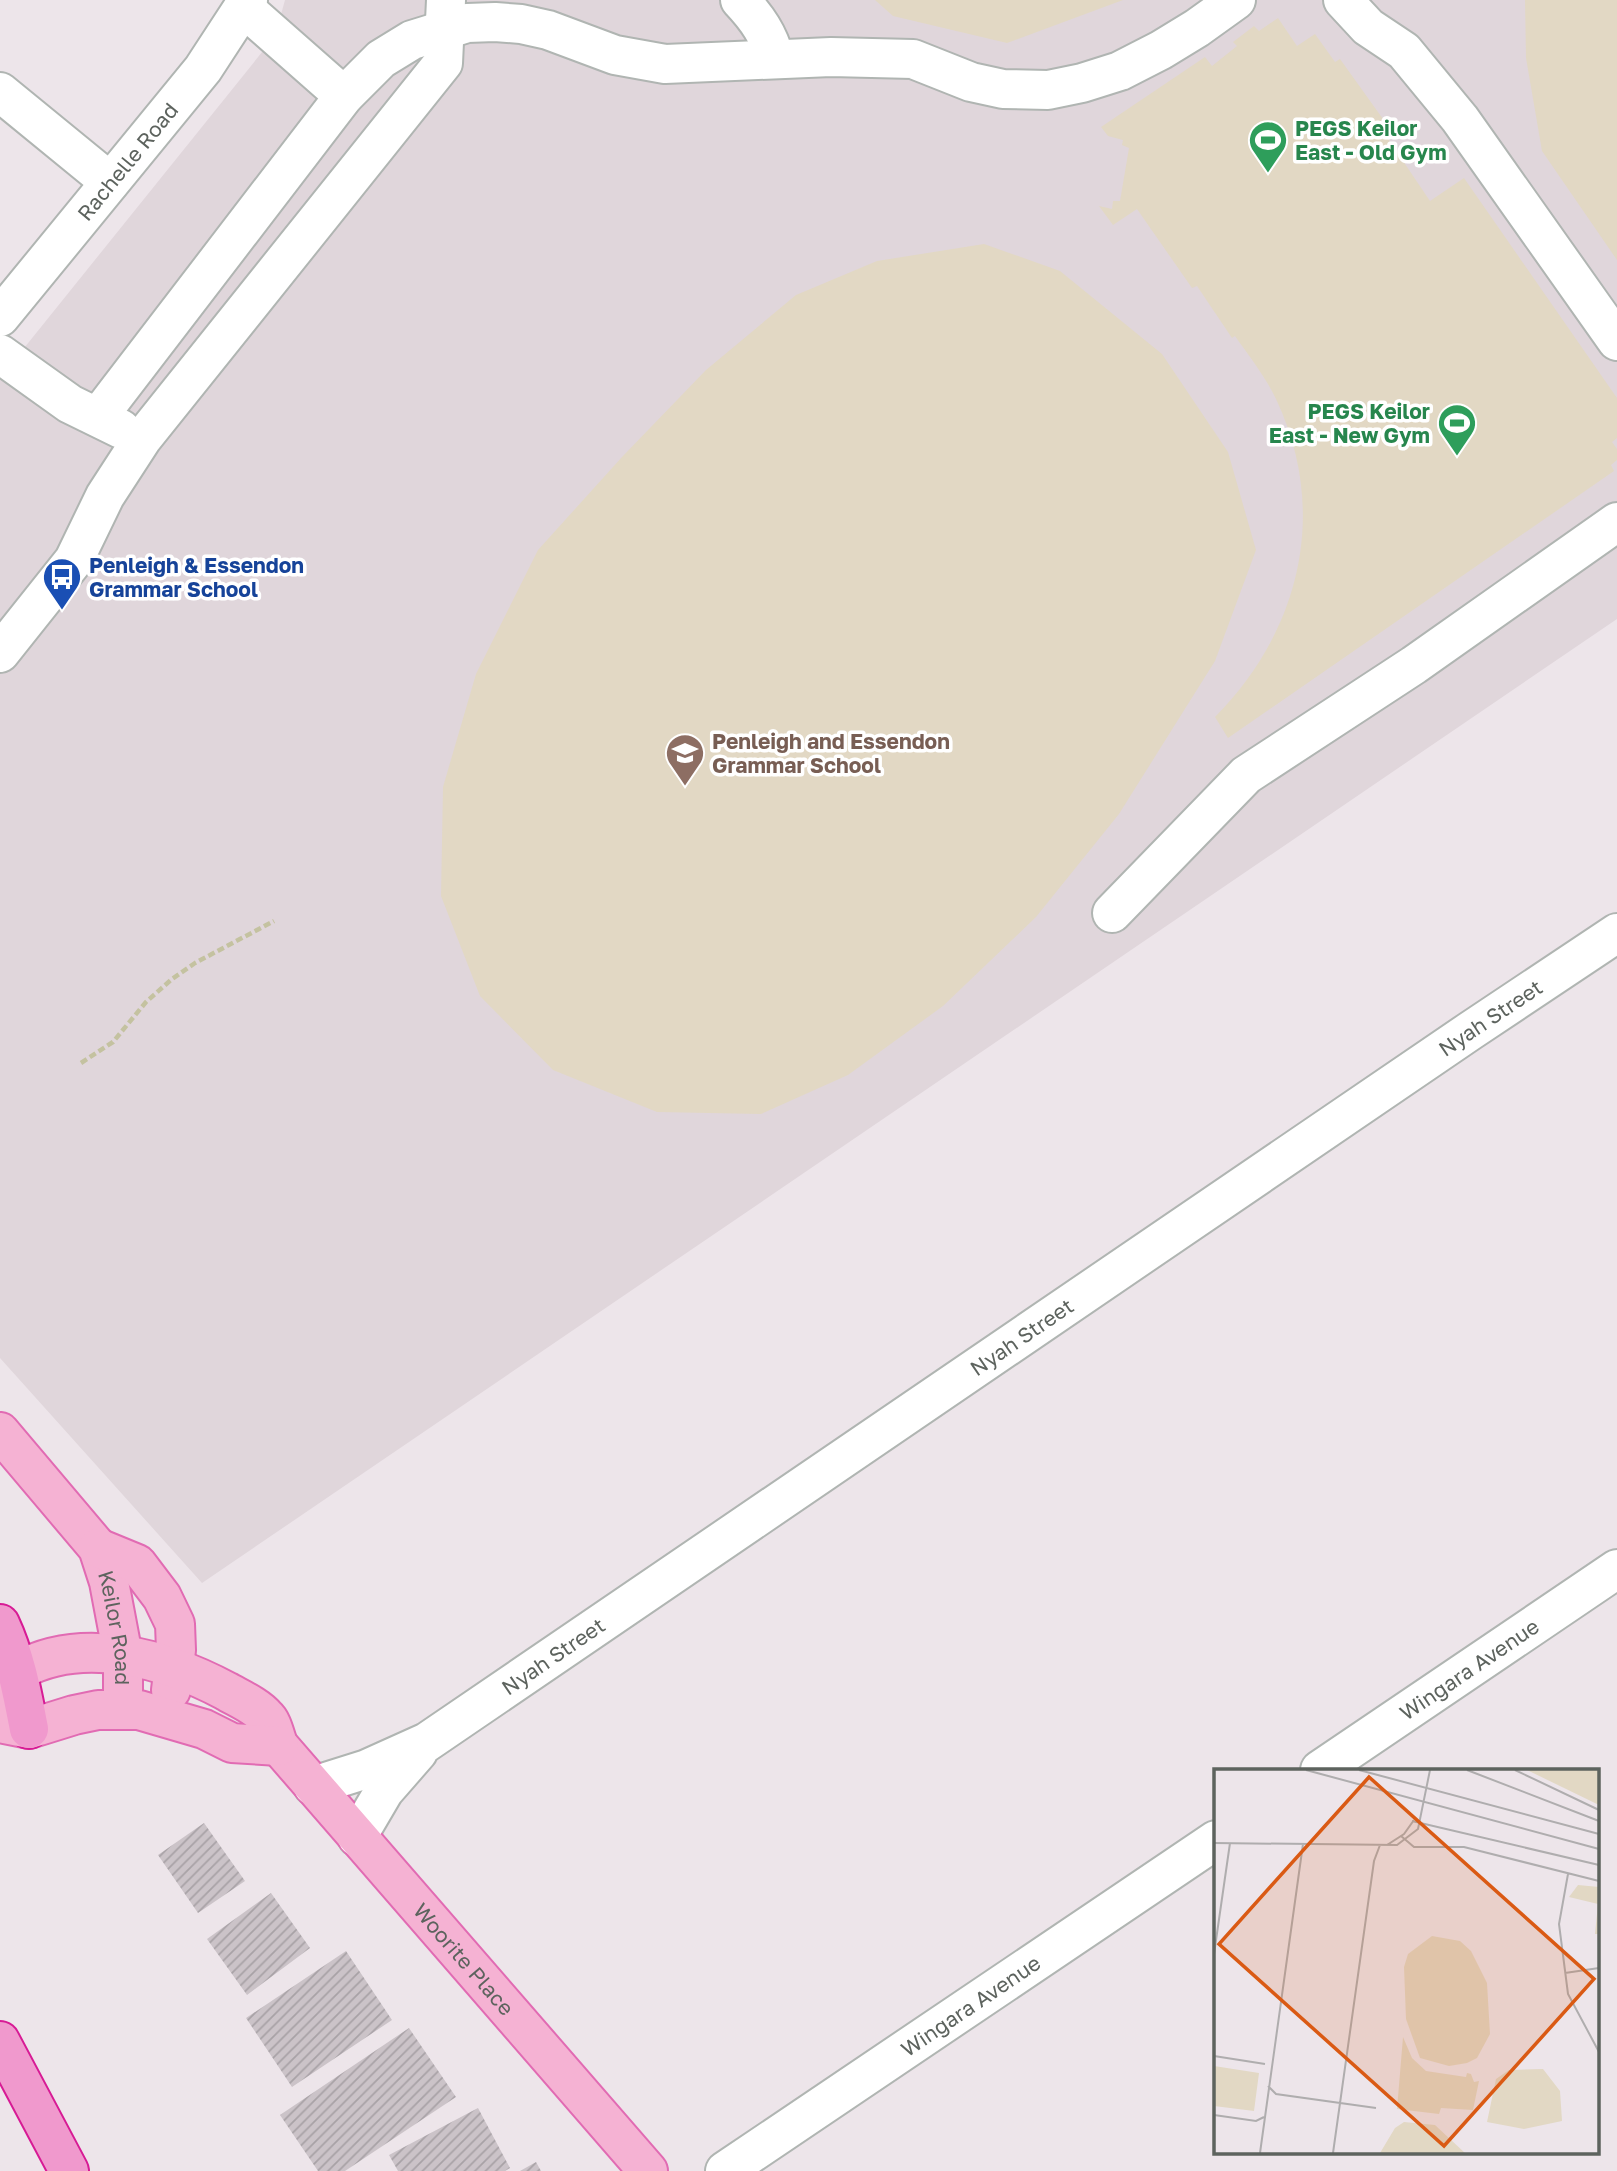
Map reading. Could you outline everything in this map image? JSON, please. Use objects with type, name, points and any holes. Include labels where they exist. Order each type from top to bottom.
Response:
[{"type":"highway","points":[[0,1624],[10,1644],[9,1683],[15,1726]]},
{"type":"highway","points":[[0,2041],[69,2171]]},
{"type":"main road","name":"Keilor Road","points":[[0,1432],[98,1548],[109,1582],[123,1656],[123,1709]]},
{"type":"main road","name":"Keilor Road","points":[[98,1548],[137,1564],[162,1597],[175,1624],[175,1668],[166,1716]]},
{"type":"main road","name":"Woorite Place","points":[[9,1683],[48,1659],[68,1655],[123,1656],[175,1668],[227,1692],[267,1717],[279,1746],[648,2171]]},
{"type":"main road","points":[[15,1726],[74,1714],[123,1709],[166,1716],[232,1742],[279,1746]]},
{"type":"street","points":[[740,0],[756,16],[770,40],[775,59]]},
{"type":"street","points":[[446,14],[467,23],[521,24],[552,15],[615,55],[666,64],[831,57],[913,59],[971,82],[1003,89],[1048,90],[1120,71],[1185,36],[1236,0]]},
{"type":"street","points":[[1343,0],[1368,27],[1404,51],[1460,119],[1617,341]]},
{"type":"street","points":[[246,4],[344,96]]},
{"type":"street","name":"Rachelle Road","points":[[0,317],[203,69],[246,4]]},
{"type":"street","points":[[98,417],[344,96],[381,59],[446,14]]},
{"type":"street","points":[[0,653],[74,560],[105,496],[142,439],[443,63],[446,14]]},
{"type":"street","points":[[0,92],[110,182]]},
{"type":"street","points":[[0,354],[70,404],[142,439]]},
{"type":"street","points":[[1112,913],[1245,775],[1413,665],[1617,522]]},
{"type":"street","name":"Nyah Street","points":[[313,1786],[367,1769],[427,1742],[1617,933]]},
{"type":"street","name":"Wingara Avenue","points":[[1321,1769],[1617,1569]]},
{"type":"street","name":"Nyah Street","points":[[357,1837],[384,1791],[427,1742]]},
{"type":"street","name":"Wingara Avenue","points":[[725,2171],[1214,1841]]},
{"type":"path","points":[[81,1063],[113,1042],[146,1002],[172,979],[195,963],[274,921]]},
{"type":"shaded area","name":"Penleigh and Essendon Grammar School","points":[[285,0],[1617,0],[1617,619],[202,1583],[0,1358],[0,378],[275,36]]},
{"type":"shaded area","points":[[875,0],[1123,0],[1007,43],[893,16]]},
{"type":"shaded area","points":[[1525,0],[1617,0],[1617,260],[1542,151],[1526,58]]},
{"type":"shaded area","name":"PEGS Keilor East - New Gym","points":[[1278,18],[1297,46],[1315,34],[1335,62],[1340,59],[1383,119],[1378,124],[1430,201],[1464,178],[1617,398],[1617,438],[1612,442],[1617,449],[1617,460],[1611,465],[1614,471],[1228,738],[1215,717],[1244,683],[1268,646],[1286,608],[1298,567],[1303,526],[1301,484],[1292,441],[1276,399],[1235,336],[1232,338],[1197,286],[1192,288],[1137,209],[1113,225],[1099,206],[1112,209],[1113,201],[1120,201],[1129,148],[1122,145],[1123,140],[1108,136],[1101,127],[1205,57],[1212,66],[1237,46],[1233,42],[1254,26],[1259,31]]},
{"type":"shaded area","points":[[984,244],[1060,271],[1162,354],[1228,452],[1256,550],[1215,661],[1119,814],[1036,917],[943,1006],[848,1075],[761,1114],[657,1112],[553,1070],[480,996],[441,896],[443,787],[476,674],[538,550],[706,370],[796,295],[877,261]]},
{"type":"building","points":[[204,1823],[245,1881],[198,1913],[158,1855]]},
{"type":"building","points":[[271,1893],[310,1948],[247,1995],[207,1939]]},
{"type":"building","points":[[346,1951],[392,2020],[292,2087],[246,2018]]},
{"type":"building","points":[[409,2028],[456,2097],[345,2171],[318,2171],[280,2115]]},
{"type":"building","points":[[478,2108],[510,2168],[505,2171],[398,2171],[389,2155]]},
{"type":"building","points":[[536,2162],[541,2171],[520,2171]]},
{"type":"place","name":"PEGS Keilor East - Old Gym","points":[[1268,174]]},
{"type":"place","name":"PEGS Keilor East - New Gym","points":[[1457,457]]},
{"type":"place","name":"Penleigh & Essendon Grammar School","points":[[62,611]]},
{"type":"place","name":"Penleigh and Essendon Grammar School","points":[[685,787]]}]
